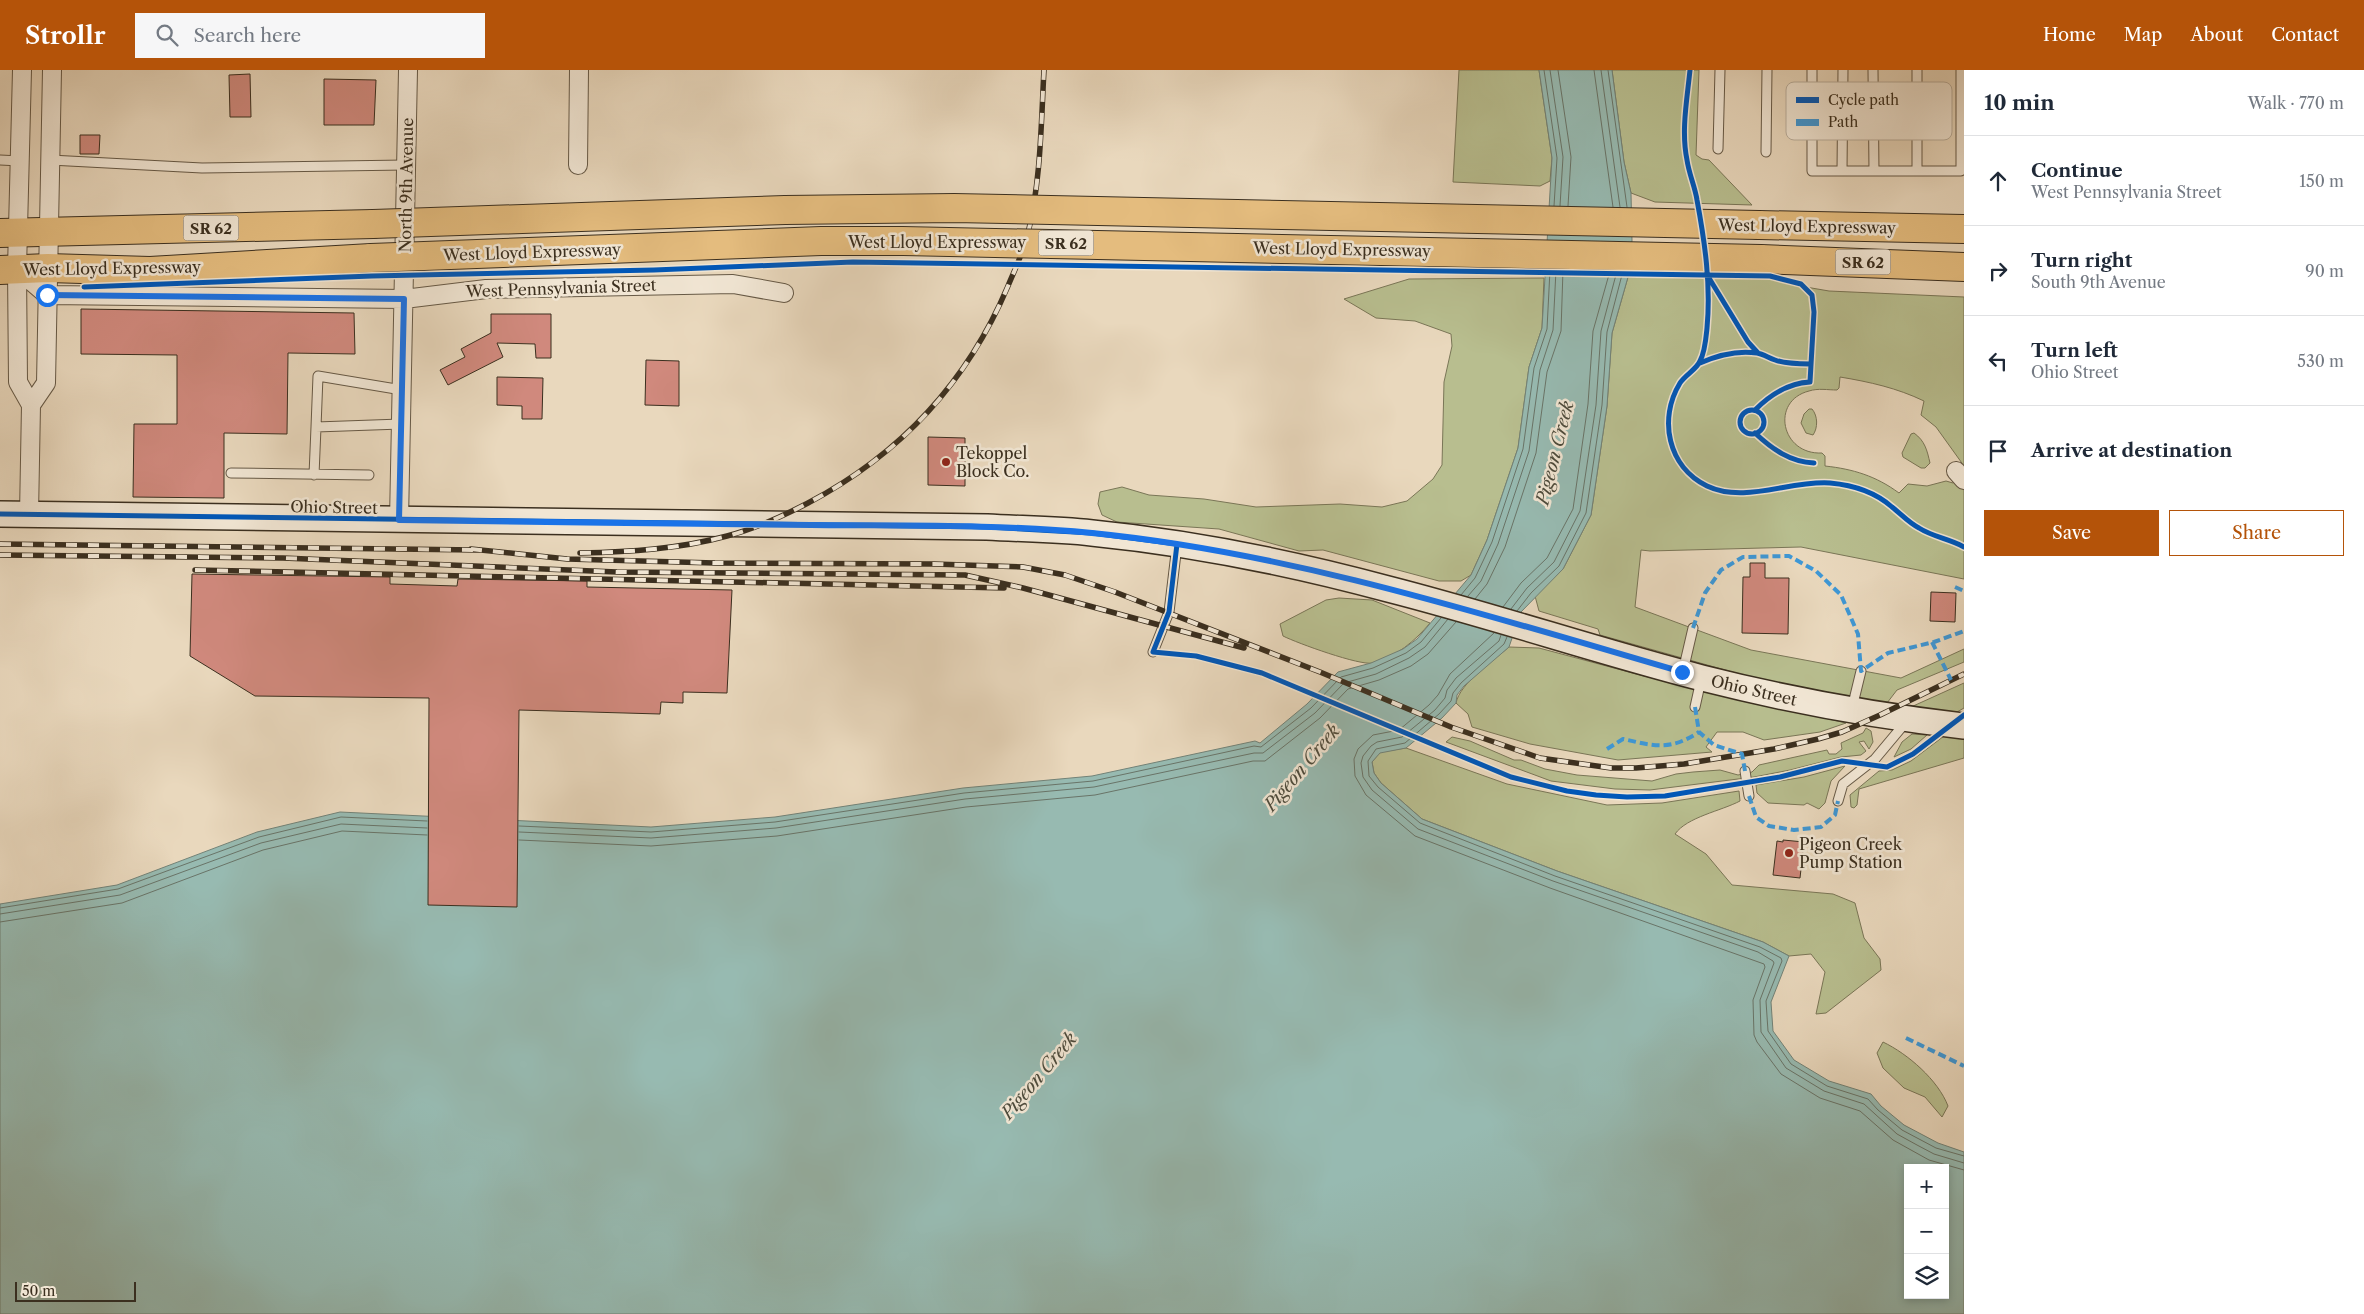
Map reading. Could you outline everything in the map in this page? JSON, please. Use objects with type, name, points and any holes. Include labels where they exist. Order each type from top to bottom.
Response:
[{"type":"highway","name":"West Lloyd Expressway","points":[[9,232],[373,224],[785,210],[954,208],[1964,229]]},
{"type":"highway","points":[[1853,226],[1964,220]]},
{"type":"highway","name":"West Lloyd Expressway","points":[[9,269],[150,270],[371,258],[812,241],[903,240],[1761,259],[1964,267]]},
{"type":"street","points":[[22,70],[20,160],[9,232],[9,269],[18,382],[31,405],[29,515]]},
{"type":"street","points":[[31,405],[46,383],[52,70]]},
{"type":"street","name":"North 9th Avenue","points":[[399,520],[408,70]]},
{"type":"street","points":[[578,165],[579,70]]},
{"type":"street","points":[[9,269],[47,295]]},
{"type":"street","name":"West Pennsylvania Street","points":[[47,295],[404,299],[486,289],[634,284],[738,284],[784,293]]},
{"type":"street","name":"Ohio Street","points":[[0,514],[987,527],[1092,533],[1177,544],[1278,563],[1387,588],[1692,675],[1851,711],[1964,726]]},
{"type":"lane","points":[[1718,149],[1720,70]]},
{"type":"lane","points":[[1766,70],[1766,152]]},
{"type":"lane","points":[[1812,140],[1812,170],[1961,171],[1961,70]]},
{"type":"lane","points":[[1842,140],[1842,170]]},
{"type":"lane","points":[[1874,140],[1874,171]]},
{"type":"lane","points":[[1917,140],[1917,171]]},
{"type":"lane","points":[[0,160],[20,160]]},
{"type":"lane","points":[[50,160],[202,168],[405,165]]},
{"type":"lane","points":[[314,475],[318,376],[402,390]]},
{"type":"lane","points":[[316,427],[402,424]]},
{"type":"lane","points":[[231,473],[369,475]]},
{"type":"lane","points":[[1153,652],[1169,612],[1177,544]]},
{"type":"lane","points":[[1693,628],[1692,675],[1695,707]]},
{"type":"lane","points":[[1851,711],[1861,671]]},
{"type":"lane","points":[[1838,801],[1843,784],[1875,759],[1908,720]]},
{"type":"lane","points":[[1745,771],[1749,796]]},
{"type":"green space","points":[[1459,70],[1539,70],[1552,158],[1550,181],[1540,186],[1453,182]]},
{"type":"green space","points":[[1612,70],[1699,70],[1696,155],[1702,159],[1709,160],[1752,205],[1655,202],[1631,193],[1624,162]]},
{"type":"green space","points":[[1628,277],[1771,279],[1829,291],[1964,297],[1964,466],[1936,427],[1921,415],[1924,401],[1904,392],[1862,381],[1840,377],[1837,390],[1812,390],[1797,397],[1789,405],[1785,416],[1785,426],[1797,446],[1808,451],[1822,453],[1825,456],[1825,466],[1864,474],[1882,482],[1899,493],[1908,484],[1927,486],[1946,481],[1953,483],[1964,475],[1964,579],[1801,547],[1641,550],[1635,607],[1751,650],[1901,678],[1964,649],[1964,662],[1897,690],[1887,703],[1810,691],[1743,675],[1600,635],[1598,629],[1539,611],[1535,596],[1563,569],[1591,515],[1607,406],[1612,333]]},
{"type":"green space","points":[[1544,278],[1542,328],[1529,367],[1518,448],[1487,540],[1471,575],[1461,581],[1439,581],[1323,550],[1299,551],[1219,529],[1117,522],[1102,515],[1098,504],[1100,492],[1122,487],[1149,495],[1204,499],[1256,507],[1340,504],[1382,507],[1407,501],[1433,479],[1442,465],[1444,382],[1452,346],[1451,334],[1415,321],[1376,318],[1344,299],[1409,279]]},
{"type":"green space","points":[[1809,409],[1812,409],[1814,412],[1817,422],[1813,435],[1806,433],[1801,423],[1804,414]]},
{"type":"green space","points":[[1914,433],[1921,439],[1927,450],[1930,463],[1925,468],[1921,468],[1903,457],[1902,453],[1911,434]]},
{"type":"green space","points":[[1339,598],[1372,600],[1430,623],[1404,648],[1390,657],[1373,663],[1343,658],[1283,636],[1280,624],[1326,600]]},
{"type":"green space","points":[[1509,647],[1539,648],[1644,676],[1846,723],[1820,732],[1764,740],[1743,732],[1717,732],[1706,747],[1712,752],[1618,760],[1530,744],[1472,727],[1468,714],[1456,703],[1459,695],[1470,680]]},
{"type":"green space","points":[[1964,683],[1964,708],[1957,712],[1911,707]]},
{"type":"green space","points":[[1866,728],[1871,731],[1873,742],[1869,749],[1864,741],[1859,742],[1866,751],[1861,755],[1841,757],[1754,777],[1650,790],[1615,789],[1551,781],[1446,742],[1452,737],[1470,741],[1514,760],[1521,760],[1545,769],[1577,775],[1652,781],[1676,774],[1720,770],[1738,775],[1752,772],[1759,765],[1827,750],[1829,754],[1836,754],[1842,749],[1841,743],[1863,733]]},
{"type":"green space","points":[[1912,734],[1927,735],[1911,749],[1894,757],[1902,742]]},
{"type":"green space","points":[[1944,736],[1964,737],[1964,758],[1859,789],[1857,805],[1854,808],[1851,807],[1850,795],[1879,771],[1892,770],[1911,761]]},
{"type":"green space","points":[[1406,748],[1507,784],[1607,805],[1662,803],[1739,791],[1740,801],[1688,823],[1675,834],[1706,854],[1732,885],[1833,894],[1855,903],[1864,938],[1880,959],[1881,970],[1826,1013],[1816,1014],[1825,972],[1811,954],[1789,956],[1763,942],[1557,871],[1422,819],[1381,783],[1374,773],[1372,762],[1380,752]]},
{"type":"green space","points":[[1845,766],[1831,781],[1825,803],[1819,809],[1807,803],[1804,805],[1768,803],[1757,793],[1756,785],[1804,777]]},
{"type":"green space","points":[[1883,1042],[1902,1053],[1930,1077],[1948,1106],[1942,1117],[1925,1097],[1904,1088],[1883,1068],[1877,1053]]},
{"type":"water","name":"Pigeon Creek","points":[[1539,70],[1612,70],[1624,162],[1631,193],[1632,241],[1628,277],[1612,333],[1607,406],[1591,515],[1563,569],[1521,612],[1509,647],[1464,686],[1457,695],[1456,703],[1442,718],[1406,748],[1380,753],[1372,762],[1374,773],[1381,783],[1422,819],[1557,871],[1763,942],[1789,956],[1771,1002],[1773,1031],[1794,1060],[1829,1081],[1871,1094],[1881,1106],[1904,1125],[1938,1143],[1964,1152],[1964,1314],[0,1314],[0,904],[117,885],[257,832],[340,812],[651,827],[775,817],[963,788],[1092,776],[1255,741],[1260,743],[1307,704],[1338,672],[1371,663],[1403,649],[1417,639],[1471,575],[1487,540],[1518,448],[1529,367],[1542,328],[1552,158]]},
{"type":"building","points":[[250,74],[251,117],[230,117],[229,75]]},
{"type":"building","points":[[324,79],[376,80],[374,125],[324,125]]},
{"type":"building","points":[[80,135],[100,135],[99,154],[80,154]]},
{"type":"building","points":[[81,309],[354,313],[355,354],[288,353],[287,434],[224,433],[224,498],[133,497],[134,424],[177,424],[177,355],[81,354]]},
{"type":"building","points":[[491,314],[551,314],[551,358],[536,358],[535,344],[497,343],[503,357],[448,385],[440,370],[465,357],[461,349],[491,333]]},
{"type":"building","points":[[646,360],[679,361],[679,406],[645,405]]},
{"type":"building","points":[[497,377],[543,378],[542,419],[522,419],[522,406],[497,405]]},
{"type":"building","points":[[928,437],[965,438],[965,486],[928,485]]},
{"type":"building","points":[[1750,563],[1765,563],[1765,578],[1789,578],[1788,634],[1742,633],[1743,577],[1750,577]]},
{"type":"building","points":[[192,574],[390,577],[390,584],[457,586],[458,579],[587,581],[587,587],[732,590],[727,693],[683,692],[683,703],[661,702],[660,714],[519,710],[517,907],[428,905],[429,698],[255,696],[190,656]]},
{"type":"building","points":[[1931,592],[1956,593],[1955,622],[1930,621]]},
{"type":"building","name":"Pigeon Creek Pump Station","points":[[1783,840],[1804,842],[1800,878],[1773,875],[1777,841],[1783,842]]},
{"type":"railway","points":[[580,553],[635,551],[672,547],[709,540],[758,526],[798,508],[842,484],[873,462],[928,412],[973,354],[1008,286],[1024,246],[1036,193],[1044,70]]},
{"type":"railway","points":[[0,544],[477,550]]},
{"type":"railway","points":[[471,549],[567,559],[1023,567],[1065,575],[1115,592],[1320,672],[1451,727],[1540,758],[1611,768],[1684,764],[1774,749],[1818,739],[1842,732],[1964,674]]},
{"type":"railway","points":[[0,555],[283,558],[617,572],[965,575],[1023,588],[1244,648]]},
{"type":"railway","points":[[195,570],[1004,588]]},
{"type":"marked path","points":[[1693,628],[1705,593],[1721,570],[1743,557],[1789,556],[1816,571],[1841,595],[1858,634],[1861,671],[1888,653],[1934,642],[1964,631]]},
{"type":"marked path","points":[[1955,587],[1964,591]]},
{"type":"marked path","points":[[1932,642],[1951,680]]},
{"type":"marked path","points":[[1695,707],[1699,732],[1714,745],[1742,754],[1745,771]]},
{"type":"marked path","points":[[1607,749],[1623,739],[1644,744],[1662,745],[1679,742],[1699,732]]},
{"type":"marked path","points":[[1749,796],[1756,817],[1769,826],[1794,830],[1821,827],[1835,815],[1838,801]]},
{"type":"marked path","points":[[1906,1038],[1964,1066]]},
{"type":"cycle path","points":[[1690,70],[1685,115],[1685,149],[1696,195],[1705,248],[1708,312],[1706,340],[1702,357],[1696,367],[1680,383],[1673,397],[1669,412],[1671,441],[1676,455],[1683,467],[1694,478],[1707,486],[1722,491],[1752,492],[1815,483],[1847,485],[1878,497],[1912,524],[1924,531],[1964,547]]},
{"type":"cycle path","points":[[84,287],[372,276],[654,270],[853,262],[1770,276],[1801,284],[1812,295],[1814,312],[1810,382],[1787,387],[1767,399],[1755,410]]},
{"type":"cycle path","points":[[1709,278],[1748,342],[1758,353]]},
{"type":"cycle path","points":[[1700,363],[1721,356],[1750,352],[1784,362],[1810,364]]},
{"type":"cycle path","points":[[1752,410],[1760,414],[1764,422],[1760,430],[1752,434],[1744,430],[1740,422],[1744,414],[1752,410]]},
{"type":"cycle path","points":[[1755,433],[1782,454],[1797,460],[1814,463]]},
{"type":"cycle path","points":[[0,514],[987,527],[1092,533],[1177,544],[1169,612],[1153,652],[1196,656],[1262,673],[1511,777],[1567,791],[1596,795],[1627,797],[1665,796],[1780,777],[1842,761],[1887,767],[1913,754],[1964,715]]},
{"type":"place","name":"Tekoppel Block Co.","points":[[946,462]]},
{"type":"place","name":"Pigeon Creek Pump Station","points":[[1789,853]]},
{"type":"route","points":[[47,295],[404,299],[399,520],[987,527],[1092,533],[1177,544],[1278,563],[1387,588],[1682,672]]}]
